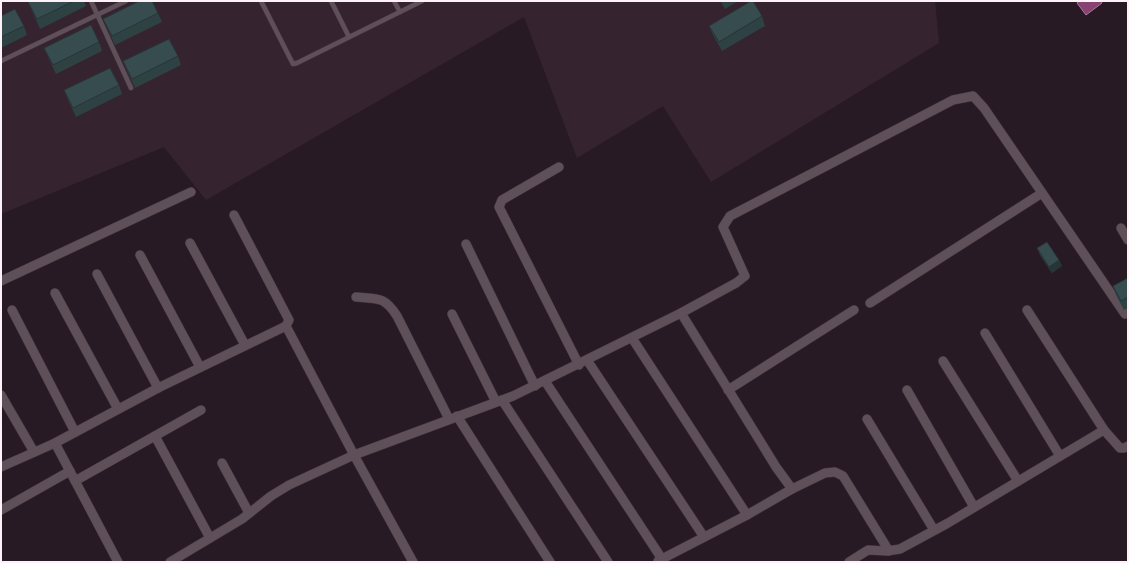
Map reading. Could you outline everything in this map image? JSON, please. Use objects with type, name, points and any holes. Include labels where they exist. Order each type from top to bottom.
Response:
[{"type":"street","points":[[170,562],[249,513],[271,496],[289,485],[354,455],[535,386],[681,313],[736,283],[745,276],[723,227],[730,216],[953,100],[973,96],[984,108],[1127,315]]},
{"type":"street","points":[[559,167],[502,200],[499,207],[583,363],[704,537]]},
{"type":"street","points":[[1,281],[191,192]]},
{"type":"street","points":[[870,303],[1042,194]]},
{"type":"street","points":[[1,467],[54,443],[158,388],[286,326],[289,320],[234,215]]},
{"type":"street","points":[[1121,228],[1128,240]]},
{"type":"street","points":[[190,243],[245,345]]},
{"type":"street","points":[[466,244],[535,386]]},
{"type":"street","points":[[140,255],[200,367]]},
{"type":"street","points":[[97,274],[158,388]]},
{"type":"street","points":[[55,293],[118,409]]},
{"type":"street","points":[[356,297],[383,300],[390,306],[453,418],[550,562]]},
{"type":"street","points":[[12,310],[75,432]]},
{"type":"street","points":[[728,390],[854,310]]},
{"type":"street","points":[[1027,310],[1104,430],[1120,448],[1128,446]]},
{"type":"street","points":[[681,313],[776,467],[792,489]]},
{"type":"street","points":[[452,314],[499,401],[608,562]]},
{"type":"street","points":[[286,326],[354,455],[413,562]]},
{"type":"street","points":[[985,333],[1060,456]]},
{"type":"street","points":[[632,338],[747,515]]},
{"type":"street","points":[[943,361],[1018,481]]},
{"type":"street","points":[[545,381],[660,561],[747,515],[792,489],[825,473],[836,472],[842,476],[889,551]]},
{"type":"street","points":[[907,390],[974,507]]},
{"type":"street","points":[[1,395],[34,452]]},
{"type":"street","points":[[75,481],[201,410]]},
{"type":"street","points":[[867,419],[934,530]]},
{"type":"street","points":[[849,562],[861,553],[868,550],[889,551],[900,549],[1104,430]]},
{"type":"street","points":[[156,436],[210,538]]},
{"type":"street","points":[[54,443],[118,562]]},
{"type":"street","points":[[222,463],[249,513]]},
{"type":"street","points":[[1,510],[70,471]]},
{"type":"lane","points":[[90,1],[131,88]]},
{"type":"lane","points":[[1,61],[126,1]]},
{"type":"lane","points":[[261,1],[293,64],[297,64],[422,1]]},
{"type":"lane","points":[[331,1],[349,37]]},
{"type":"lane","points":[[394,1],[400,12]]},
{"type":"shaded area","points":[[1,1],[935,1],[939,43],[711,182],[663,106],[577,158],[524,17],[206,200],[164,147],[1,214]]},
{"type":"shaded area","points":[[1079,1],[1101,1],[1102,3],[1086,15],[1077,3]]},
{"type":"building","points":[[74,1],[37,19],[28,2]]},
{"type":"building","points":[[139,1],[152,1],[158,13],[112,36],[103,19]]},
{"type":"building","points":[[753,1],[762,16],[719,42],[709,26]]},
{"type":"building","points":[[15,9],[24,26],[1,37],[1,16]]},
{"type":"building","points":[[91,25],[99,42],[53,65],[44,48]]},
{"type":"building","points":[[169,39],[178,56],[132,79],[123,61]]},
{"type":"building","points":[[110,68],[119,85],[73,108],[64,90]]},
{"type":"building","points":[[1047,242],[1059,260],[1049,267],[1037,248]]},
{"type":"building","points":[[1128,278],[1128,297],[1121,301],[1113,286]]}]
